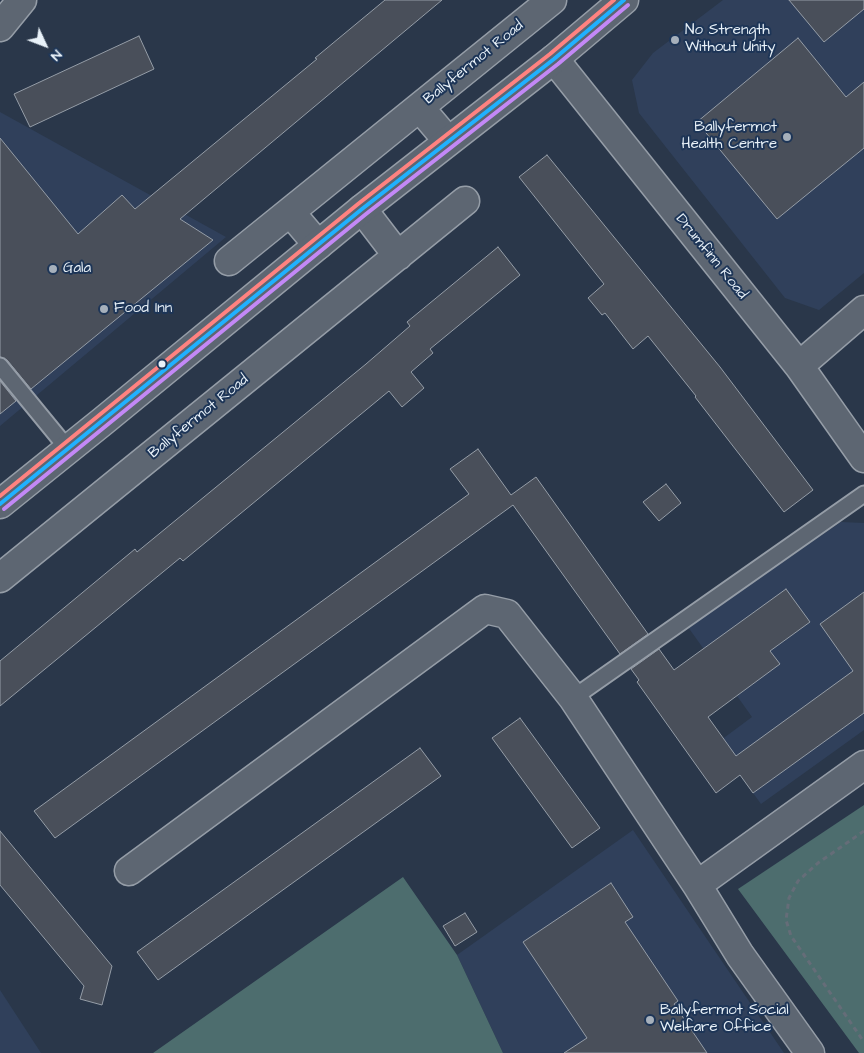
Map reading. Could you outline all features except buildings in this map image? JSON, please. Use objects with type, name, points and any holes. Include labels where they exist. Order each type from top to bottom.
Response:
[{"type":"street","points":[[0,27],[22,0]]},
{"type":"street","name":"Ballyfermot Road","points":[[229,261],[552,0]]},
{"type":"street","points":[[0,504],[362,209],[554,59],[624,0]]},
{"type":"street","name":"Drumfinn Road","points":[[554,59],[799,366],[864,458]]},
{"type":"street","name":"Ballyfermot Road","points":[[420,108],[448,141]]},
{"type":"street","name":"Ballyfermot Road","points":[[0,578],[465,202]]},
{"type":"street","points":[[362,209],[398,256]]},
{"type":"street","points":[[290,212],[318,245]]},
{"type":"street","points":[[799,366],[864,310]]},
{"type":"street","points":[[129,871],[485,608],[507,614],[573,698],[697,885],[740,955],[810,1053]]},
{"type":"street","points":[[697,885],[864,765]]},
{"type":"lane","points":[[0,366],[68,449]]},
{"type":"lane","points":[[573,698],[864,494]]},
{"type":"path","points":[[864,830],[818,863],[798,881],[789,898],[786,920],[791,936],[864,1042]]},
{"type":"shaded area","points":[[723,0],[864,0],[864,273],[819,310],[785,298],[639,113],[632,80],[653,53]]},
{"type":"shaded area","points":[[0,112],[226,237],[0,426]]},
{"type":"shaded area","points":[[841,522],[864,523],[864,730],[761,804],[717,743],[752,717],[688,627]]},
{"type":"shaded area","points":[[633,830],[784,1053],[503,1053],[457,955]]},
{"type":"shaded area","points":[[0,990],[41,1053],[0,1053]]},
{"type":"green space","points":[[864,805],[864,1053],[859,1053],[738,889]]},
{"type":"green space","points":[[403,877],[457,955],[503,1053],[153,1053]]},
{"type":"transit line","points":[[0,496],[358,204],[550,54],[614,0]]},
{"type":"transit line","points":[[0,504],[362,209],[554,59],[624,0]]},
{"type":"transit line","points":[[4,509],[366,214],[558,64],[628,5]]},
{"type":"place","name":"No Strength Without Unity","points":[[675,40]]},
{"type":"place","name":"Ballyfermot Health Centre","points":[[787,137]]},
{"type":"place","name":"Gala","points":[[53,269]]},
{"type":"place","name":"Food Inn","points":[[104,309]]},
{"type":"place","name":"Ballyfermot Social Welfare Office","points":[[650,1020]]}]
